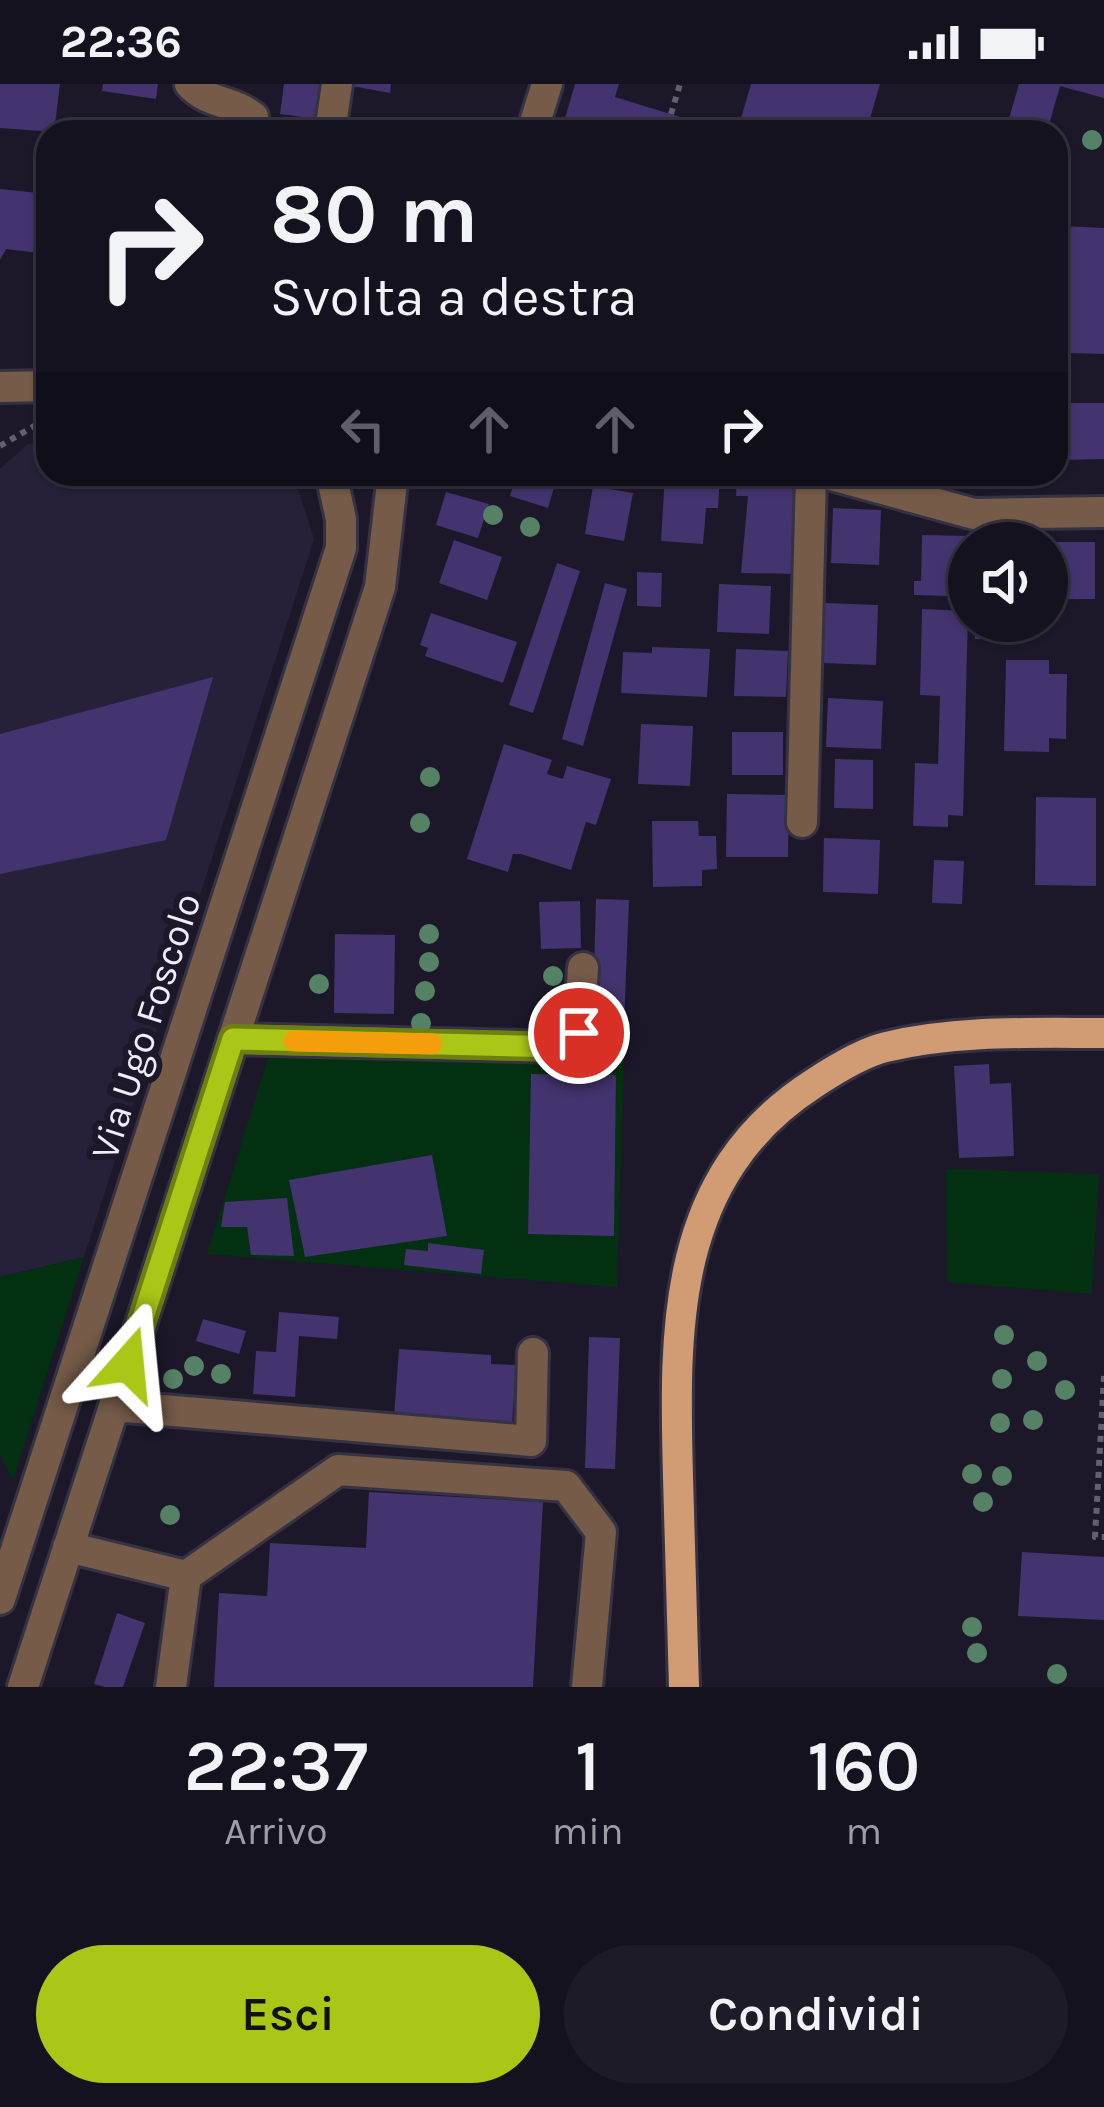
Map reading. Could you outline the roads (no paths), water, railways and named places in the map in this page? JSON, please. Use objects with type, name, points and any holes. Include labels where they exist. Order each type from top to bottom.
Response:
[{"type":"main road","points":[[684,1687],[675,1380],[678,1299],[700,1224],[728,1168],[793,1097],[882,1048],[982,1033],[1104,1033]]},
{"type":"street","points":[[190,84],[203,98],[238,105],[253,120]]},
{"type":"street","points":[[332,120],[337,84]]},
{"type":"street","points":[[536,120],[547,84]]},
{"type":"street","points":[[0,411],[25,388]]},
{"type":"street","name":"Via Ugo Foscolo","points":[[0,1599],[340,548],[341,520],[334,486]]},
{"type":"street","points":[[22,1687],[350,678],[388,549],[392,486]]},
{"type":"street","points":[[802,822],[811,486]]},
{"type":"street","points":[[872,486],[974,514],[1104,512]]},
{"type":"street","points":[[233,1039],[562,1047],[579,1033],[583,968]]},
{"type":"street","points":[[114,1406],[531,1441],[533,1353]]},
{"type":"street","points":[[171,1687],[186,1576],[338,1470],[566,1486],[601,1532],[587,1687]]},
{"type":"street","points":[[68,1546],[186,1576]]}]
